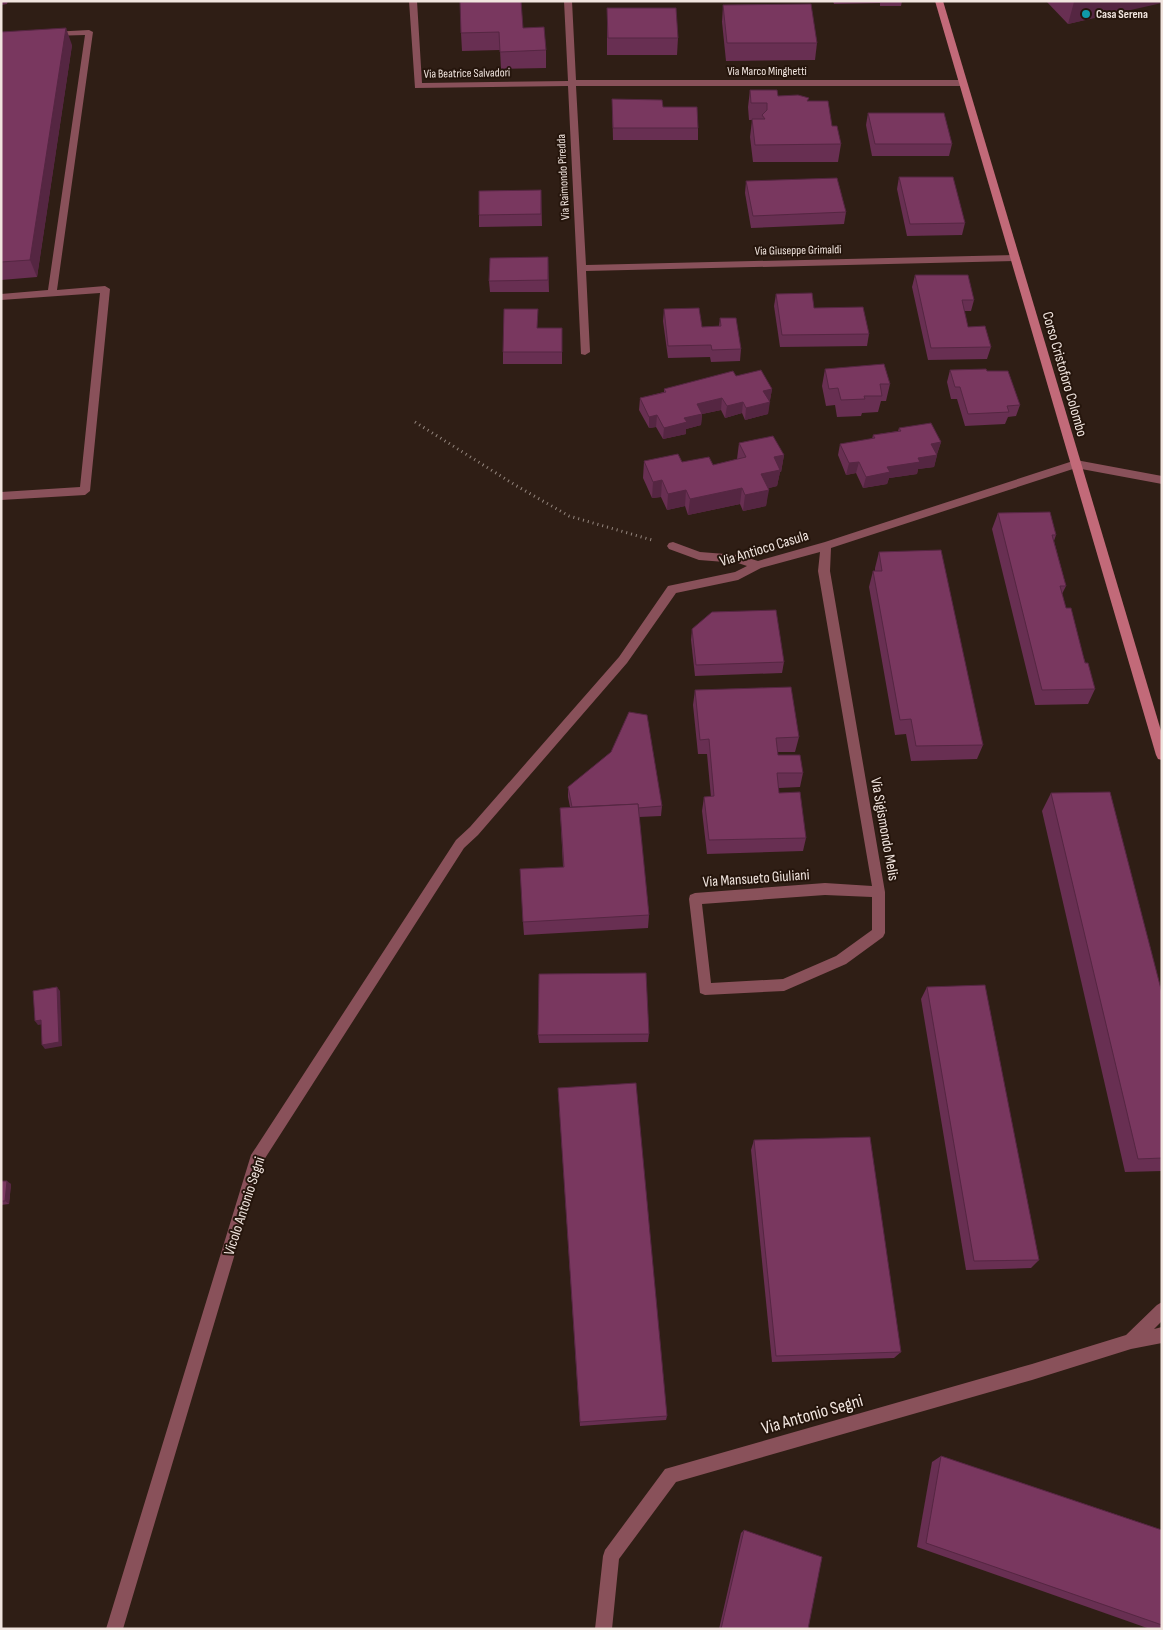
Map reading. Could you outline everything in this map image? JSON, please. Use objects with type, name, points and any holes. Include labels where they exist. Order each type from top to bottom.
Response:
[{"type":"street","name":"Via Beatrice Salvadori","points":[[413,1],[418,86],[571,83]]},
{"type":"street","name":"Via Raimondo Piredda","points":[[568,1],[585,352]]},
{"type":"street","name":"Corso Cristoforo Colombo","points":[[939,1],[1162,755]]},
{"type":"street","points":[[40,34],[89,32],[52,293]]},
{"type":"street","name":"Via Marco Minghetti","points":[[571,83],[963,83]]},
{"type":"street","name":"Via Giuseppe Grimaldi","points":[[581,268],[1015,258]]},
{"type":"street","points":[[1,297],[106,289],[85,491],[1,496]]},
{"type":"street","points":[[1076,464],[1162,480]]},
{"type":"street","name":"Via Antioco Casula","points":[[474,831],[623,660],[672,589],[738,576],[758,565],[826,546],[1076,464]]},
{"type":"street","points":[[673,546],[699,556],[738,559],[758,565]]},
{"type":"street","name":"Via Sigismondo Melis","points":[[705,989],[784,985],[841,960],[878,933],[879,892],[824,571],[826,546]]},
{"type":"street","name":"Vicolo Antonio Segni","points":[[114,1629],[256,1160],[460,844],[474,831]]},
{"type":"street","name":"Via Mansueto Giuliani","points":[[705,989],[695,899],[825,889],[879,892]]},
{"type":"street","name":"Via Antonio Segni","points":[[1131,1341],[1162,1310]]},
{"type":"street","name":"Via Antonio Segni","points":[[603,1629],[611,1556],[671,1475],[1032,1372],[1131,1341],[1162,1335]]},
{"type":"path","points":[[415,422],[569,516],[673,546]]},
{"type":"building","points":[[521,1],[523,28],[544,27],[546,50],[500,52],[499,32],[461,33],[460,2]]},
{"type":"building","points":[[811,4],[817,43],[727,43],[723,5]]},
{"type":"building","points":[[607,8],[676,8],[678,38],[608,38]]},
{"type":"building","points":[[66,28],[30,260],[1,262],[1,32]]},
{"type":"building","points":[[750,90],[777,90],[778,96],[798,95],[809,98],[807,101],[828,101],[832,126],[837,126],[841,144],[755,145],[752,119],[765,119],[762,115],[767,110],[767,103],[751,103]]},
{"type":"building","points":[[612,99],[662,100],[663,107],[697,107],[698,128],[613,128]]},
{"type":"building","points":[[868,113],[944,113],[952,144],[875,144]]},
{"type":"building","points":[[899,177],[953,177],[965,223],[910,224]]},
{"type":"building","points":[[837,178],[846,212],[753,216],[746,181]]},
{"type":"building","points":[[541,190],[541,214],[479,215],[479,191]]},
{"type":"building","points":[[548,257],[548,280],[489,281],[490,258]]},
{"type":"building","points":[[915,275],[968,275],[974,300],[962,300],[968,327],[985,326],[991,347],[931,348]]},
{"type":"building","points":[[812,293],[814,308],[863,307],[869,334],[782,335],[776,294]]},
{"type":"building","points":[[699,308],[702,327],[721,326],[720,318],[736,318],[741,349],[712,350],[711,345],[668,346],[664,309]]},
{"type":"building","points":[[504,309],[538,309],[537,328],[562,328],[562,352],[503,352]]},
{"type":"building","points":[[884,364],[890,384],[880,384],[882,396],[864,396],[865,399],[841,400],[838,388],[829,389],[825,369]]},
{"type":"building","points":[[986,369],[987,371],[1008,371],[1020,405],[1007,406],[1009,412],[968,414],[960,387],[955,387],[950,370]]},
{"type":"building","points":[[761,370],[772,389],[763,391],[770,402],[746,408],[743,402],[727,406],[722,398],[697,404],[702,414],[684,418],[687,422],[664,428],[657,415],[649,417],[640,398],[666,392],[664,389],[733,371],[736,376]]},
{"type":"building","points":[[931,423],[941,442],[931,444],[937,455],[918,458],[920,462],[887,467],[890,472],[866,477],[859,462],[849,463],[840,444],[875,438],[873,435],[901,431],[899,428]]},
{"type":"building","points":[[773,436],[784,455],[774,457],[780,470],[761,474],[769,490],[745,495],[742,488],[690,499],[686,490],[668,494],[662,480],[653,482],[644,461],[678,454],[682,462],[709,457],[713,465],[746,457],[739,443]]},
{"type":"building","points":[[1050,512],[1056,535],[1052,535],[1066,586],[1060,586],[1066,608],[1071,608],[1085,663],[1088,663],[1095,689],[1042,690],[998,513]]},
{"type":"building","points":[[941,550],[983,745],[916,746],[911,719],[900,720],[873,571],[882,571],[879,552]]},
{"type":"building","points":[[776,610],[784,662],[696,665],[692,629],[712,612]]},
{"type":"building","points":[[791,687],[799,737],[776,738],[778,755],[800,755],[803,773],[777,773],[779,793],[800,792],[806,838],[709,840],[704,797],[714,796],[709,739],[700,740],[695,690]]},
{"type":"building","points":[[629,712],[647,715],[662,806],[638,808],[638,804],[572,807],[568,787],[611,752]]},
{"type":"building","points":[[1110,792],[1162,993],[1162,1158],[1138,1159],[1051,793]]},
{"type":"building","points":[[638,804],[649,915],[523,922],[520,869],[564,867],[560,808]]},
{"type":"building","points":[[646,973],[649,1034],[538,1035],[539,974]]},
{"type":"building","points":[[985,985],[1039,1260],[974,1261],[927,987]]},
{"type":"building","points":[[57,987],[59,1042],[42,1045],[41,1020],[35,1021],[33,991]]},
{"type":"building","points":[[636,1083],[667,1416],[580,1422],[558,1088]]},
{"type":"building","points":[[870,1137],[901,1352],[776,1356],[754,1140]]},
{"type":"building","points":[[1,1181],[7,1181],[5,1201],[1,1201]]},
{"type":"building","points":[[941,1456],[1162,1530],[1162,1625],[926,1543]]},
{"type":"building","points":[[744,1530],[822,1557],[808,1629],[721,1629]]},
{"type":"place","name":"Casa Serena","points":[[1086,14]]}]
